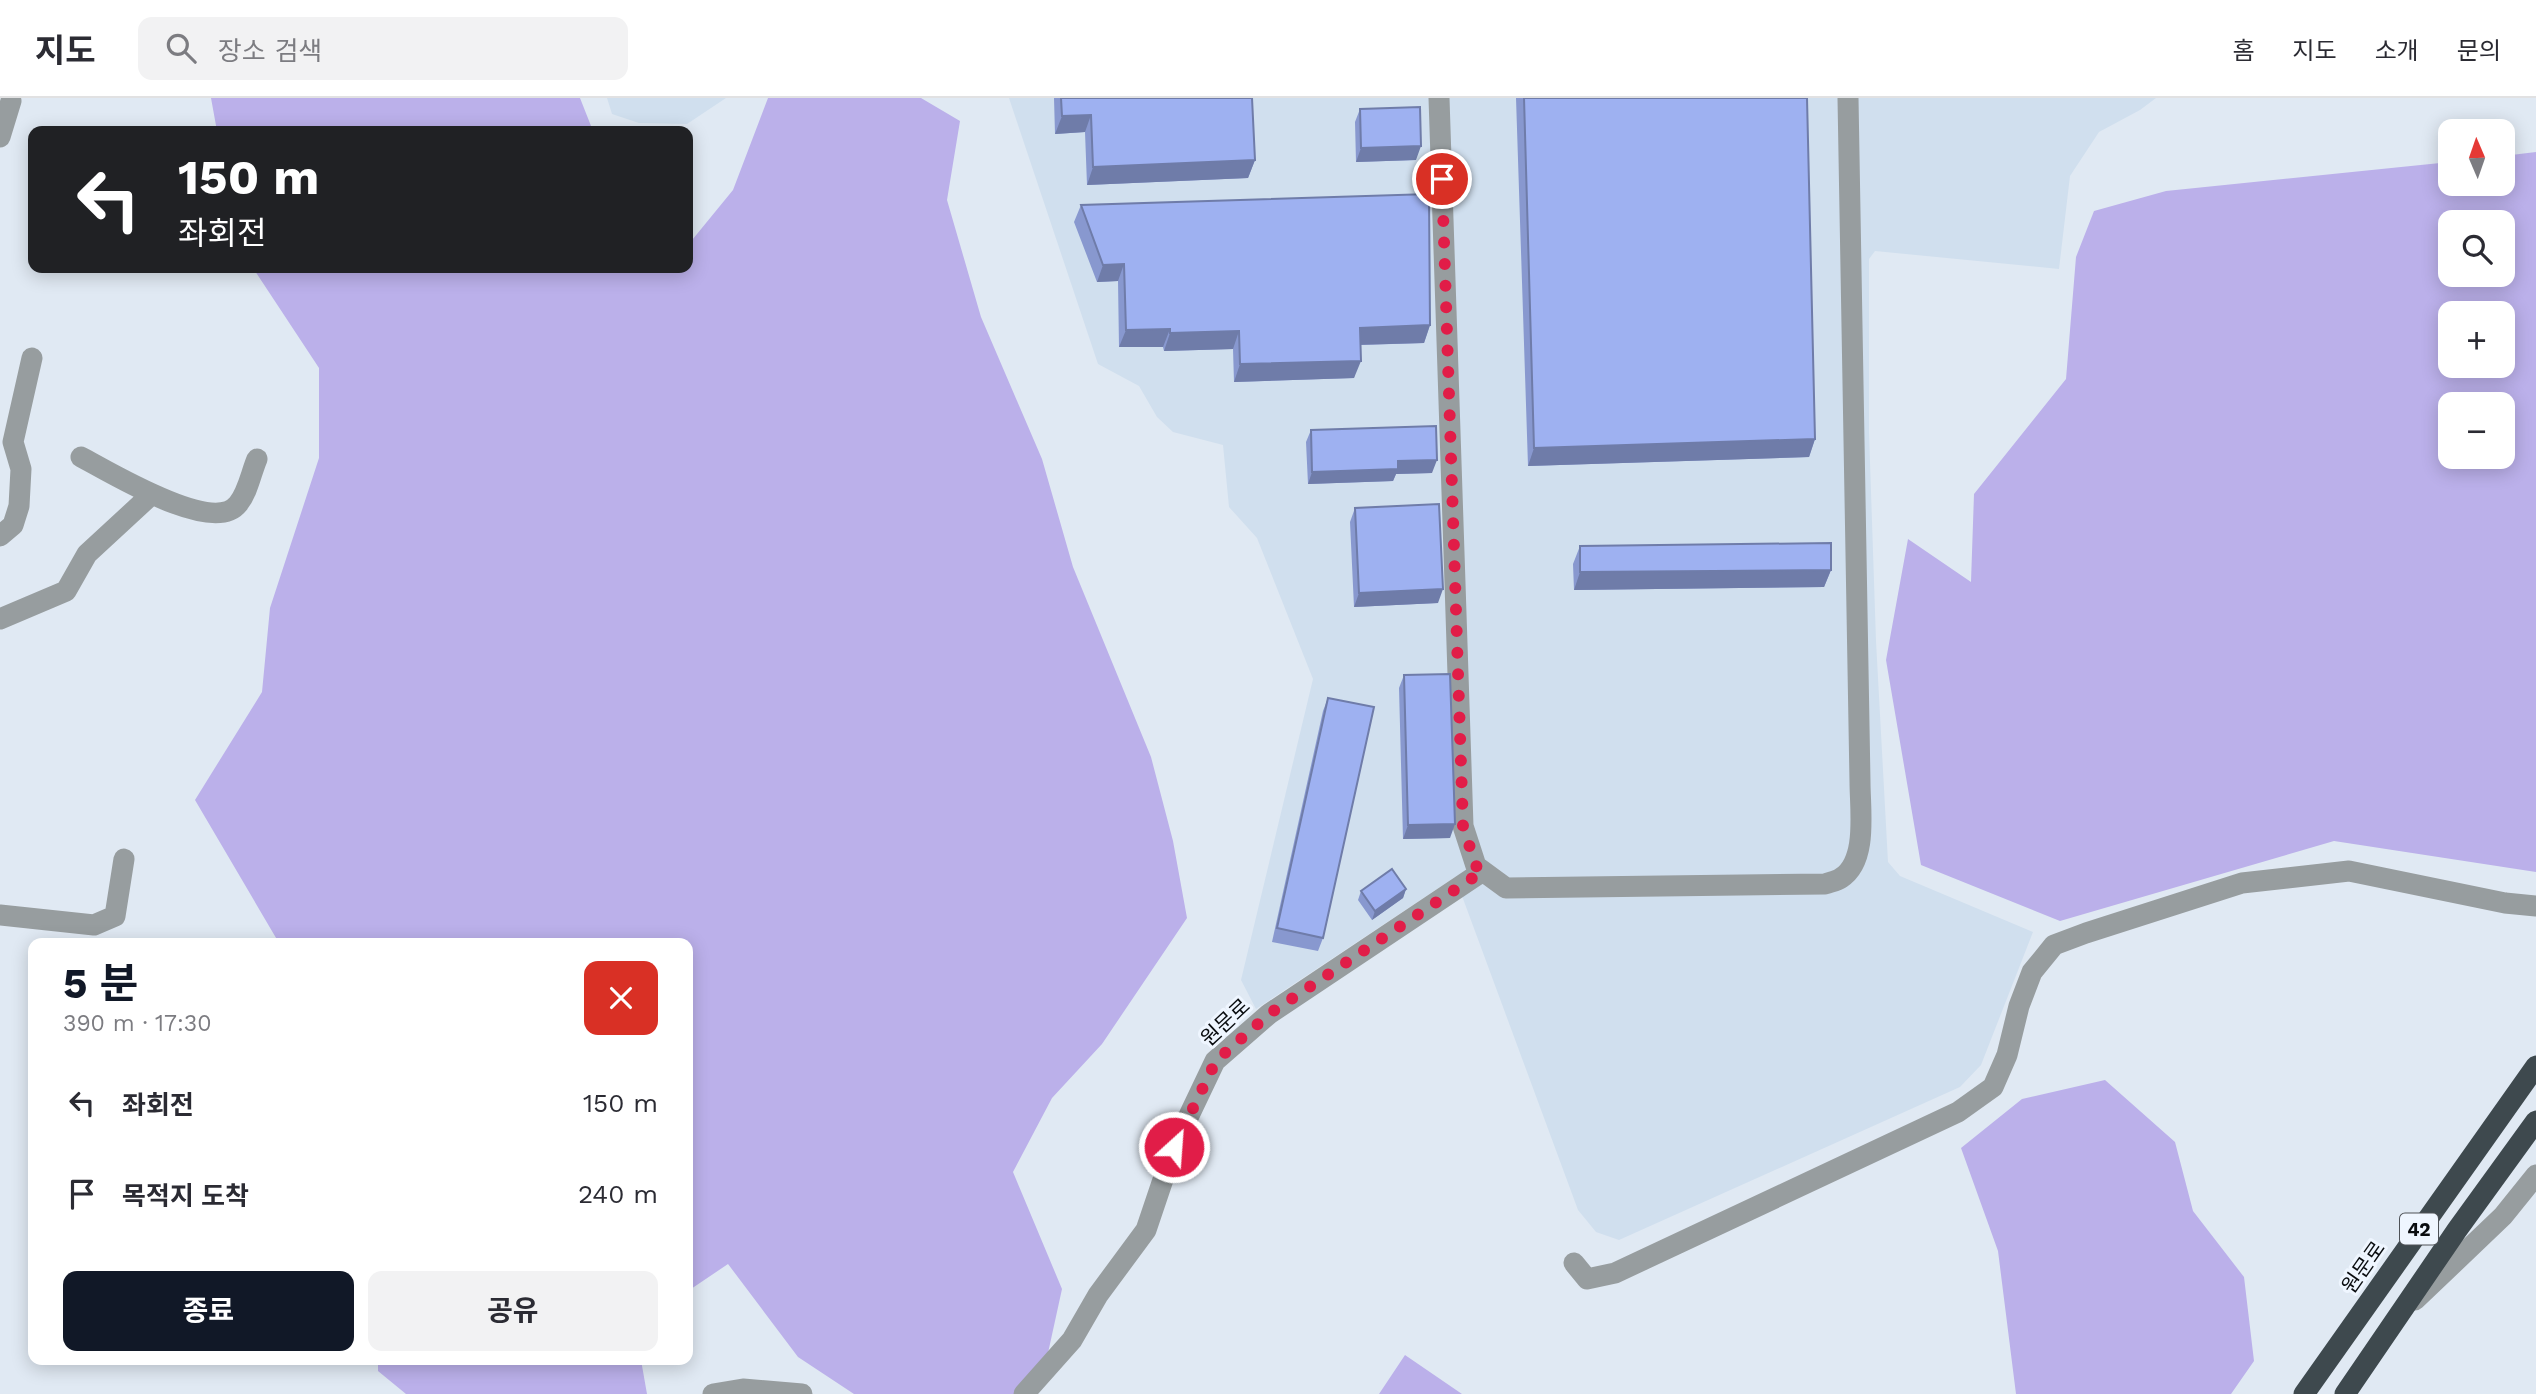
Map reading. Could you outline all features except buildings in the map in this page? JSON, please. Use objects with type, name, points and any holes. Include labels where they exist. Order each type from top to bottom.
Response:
[{"type":"highway","name":"원문로","points":[[2304,1394],[2536,1066]]},
{"type":"highway","name":"42","points":[[2345,1394],[2457,1230],[2536,1121]]},
{"type":"street","points":[[1439,98],[1463,826],[1476,866],[1506,888],[1825,884],[1842,878],[1854,865],[1860,851],[1860,782],[1848,98]]},
{"type":"street","points":[[0,137],[11,101]]},
{"type":"street","points":[[0,536],[13,525],[19,506],[21,469],[13,442],[32,358]]},
{"type":"street","points":[[81,457],[152,494],[200,513],[222,514],[238,505],[257,459]]},
{"type":"street","points":[[0,619],[66,591],[87,554],[152,494]]},
{"type":"street","points":[[0,915],[93,925],[115,916],[124,859]]},
{"type":"street","name":"원문로","points":[[1024,1394],[1072,1340],[1098,1295],[1146,1230],[1174,1147],[1216,1061],[1269,1014],[1483,871]]},
{"type":"street","points":[[1574,1263],[1587,1279],[1615,1273],[1958,1112],[1993,1087],[2007,1055],[2019,1006],[2032,972],[2054,945],[2086,933],[2242,883],[2349,871],[2505,903],[2536,906]]},
{"type":"street","points":[[2399,1315],[2503,1216],[2536,1175]]},
{"type":"street","points":[[713,1394],[743,1389],[802,1394]]},
{"type":"shaded area","points":[[211,98],[580,98],[591,126],[216,126]]},
{"type":"shaded area","points":[[607,98],[726,98],[687,124],[639,123],[612,114]]},
{"type":"shaded area","points":[[768,98],[921,98],[960,121],[947,200],[981,317],[1042,459],[1073,567],[1151,757],[1173,841],[1187,918],[1102,1044],[1052,1098],[1013,1172],[1062,1289],[1048,1353],[1016,1394],[854,1394],[798,1357],[728,1264],[693,1288],[693,938],[276,938],[195,800],[262,692],[270,608],[319,458],[319,368],[256,273],[693,273],[693,239],[733,190]]},
{"type":"shaded area","points":[[1009,98],[2156,98],[2140,110],[2099,132],[2070,176],[2059,269],[1875,251],[1869,259],[1869,432],[1876,641],[1888,862],[1900,876],[2033,932],[1981,1065],[1960,1087],[1619,1240],[1596,1232],[1578,1210],[1455,877],[1256,1009],[1241,980],[1313,679],[1257,538],[1229,507],[1223,445],[1173,432],[1157,417],[1139,386],[1098,364]]},
{"type":"shaded area","points":[[2536,152],[2536,872],[2334,841],[2060,921],[1921,865],[1886,660],[1908,539],[1971,582],[1974,494],[2066,379],[2076,257],[2094,211],[2166,191],[2438,163],[2438,196],[2515,196],[2515,155]]},
{"type":"shaded area","points":[[2105,1080],[2175,1142],[2193,1211],[2244,1277],[2254,1361],[2231,1394],[2016,1394],[1998,1251],[1961,1148],[2022,1099]]},
{"type":"shaded area","points":[[1405,1355],[1462,1394],[1379,1394]]},
{"type":"shaded area","points":[[378,1365],[642,1365],[647,1394],[406,1394],[378,1371]]},
{"type":"route","points":[[1174,1147],[1216,1061],[1269,1014],[1483,871],[1476,866],[1463,826],[1442,179]]}]
